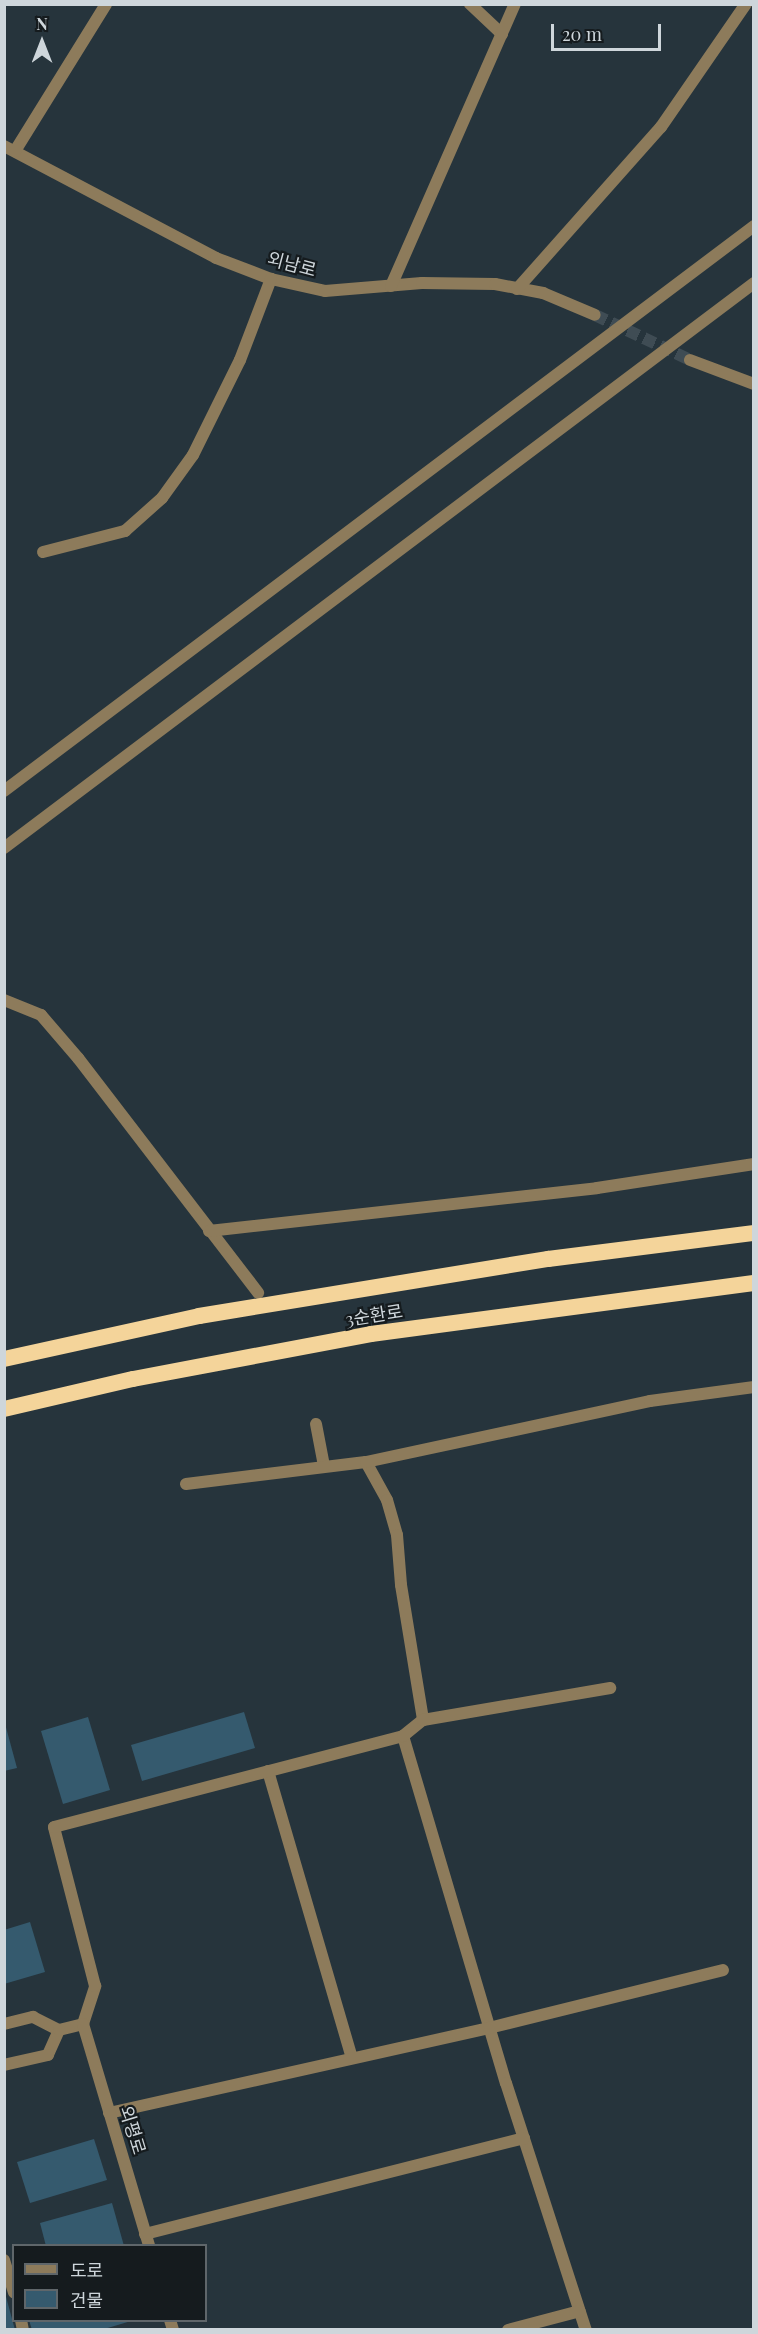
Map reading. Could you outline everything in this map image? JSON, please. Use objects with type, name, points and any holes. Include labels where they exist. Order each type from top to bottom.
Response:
[{"type":"highway","name":"3순환로","points":[[4,1359],[211,1314],[548,1259],[753,1233]]},
{"type":"highway","name":"3순환로","points":[[4,1409],[133,1379],[371,1334],[753,1283]]},
{"type":"street","points":[[10,149],[106,4]]},
{"type":"street","points":[[470,4],[502,34]]},
{"type":"street","points":[[391,286],[515,4]]},
{"type":"street","points":[[518,289],[661,127],[746,4]]},
{"type":"street","name":"외남로","points":[[10,149],[216,258],[271,279],[325,291],[391,286],[495,284],[543,293],[595,315]]},
{"type":"street","points":[[4,791],[753,226]]},
{"type":"street","points":[[43,552],[125,531],[162,498],[193,455],[240,360],[271,279]]},
{"type":"street","points":[[4,848],[753,283]]},
{"type":"street","points":[[690,360],[753,384]]},
{"type":"street","points":[[4,1000],[41,1016],[49,1024],[258,1293]]},
{"type":"street","points":[[209,1231],[597,1188],[753,1164]]},
{"type":"street","points":[[186,1484],[366,1462],[650,1401],[753,1388]]},
{"type":"street","points":[[316,1424],[324,1466]]},
{"type":"street","points":[[366,1462],[387,1500],[397,1535],[401,1585],[423,1720]]},
{"type":"street","points":[[4,2024],[33,2017],[59,2030],[83,2024],[95,1986],[54,1827],[403,1736],[423,1720],[610,1688]]},
{"type":"street","points":[[403,1736],[489,2028],[586,2330]]},
{"type":"street","points":[[268,1771],[352,2058]]},
{"type":"street","points":[[109,2113],[489,2028],[723,1970]]},
{"type":"street","name":"외평로","points":[[83,2024],[147,2240]]},
{"type":"street","points":[[4,2065],[48,2055],[59,2030]]},
{"type":"street","points":[[147,2240],[524,2138]]},
{"type":"street","points":[[4,2260],[12,2286]]},
{"type":"street","points":[[508,2330],[580,2311]]},
{"type":"building","points":[[244,1712],[255,1748],[142,1781],[131,1745]]},
{"type":"building","points":[[88,1717],[110,1790],[63,1804],[41,1731]]},
{"type":"building","points":[[4,1720],[17,1768],[4,1771]]},
{"type":"building","points":[[30,1922],[45,1972],[4,1984],[4,1930]]},
{"type":"building","points":[[94,2139],[107,2180],[30,2203],[17,2162]]},
{"type":"building","points":[[112,2203],[123,2244],[45,2244],[40,2223]]},
{"type":"building","points":[[5,2293],[15,2330],[4,2330]]},
{"type":"building","points":[[30,2322],[128,2322],[101,2330],[32,2330]]},
{"type":"tunnel","points":[[595,315],[690,360]]}]
